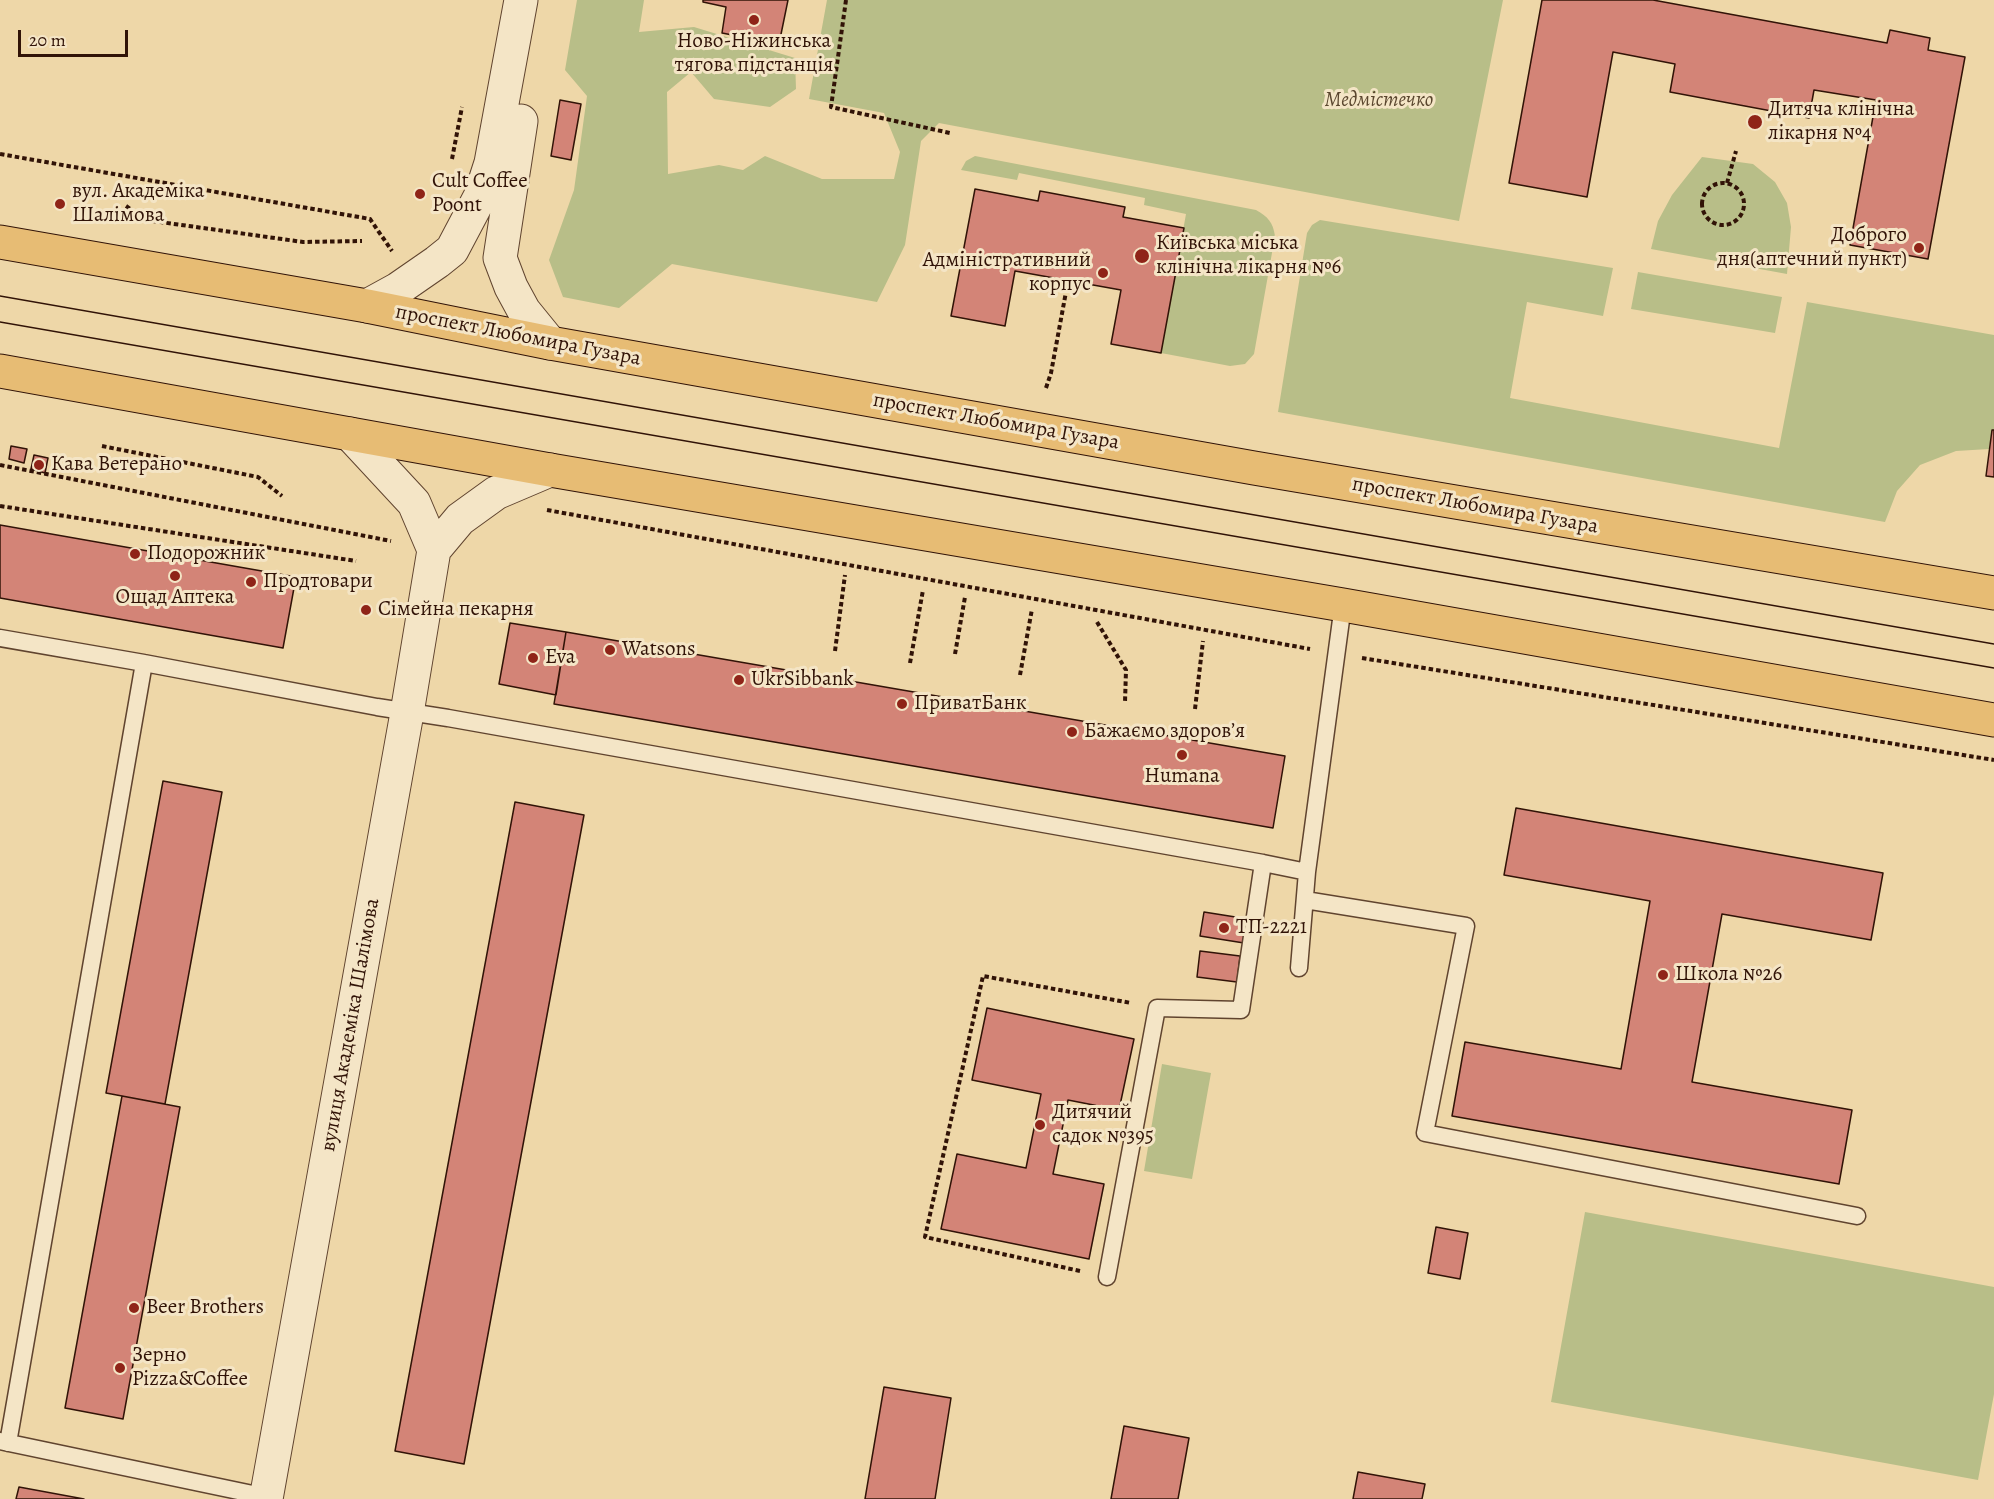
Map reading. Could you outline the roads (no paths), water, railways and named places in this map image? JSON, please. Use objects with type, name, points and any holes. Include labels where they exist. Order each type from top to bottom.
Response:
[{"type":"main road","name":"проспект Любомира Гузара","points":[[0,242],[367,306],[549,343],[1254,468],[1994,593]]},
{"type":"main road","points":[[0,371],[550,470],[1343,605],[1994,720]]},
{"type":"street","points":[[367,306],[398,290],[452,250],[480,196],[491,163],[520,0]]},
{"type":"street","points":[[542,0],[500,258],[511,287],[524,311],[549,343]]},
{"type":"street","points":[[350,434],[414,503],[434,550],[460,519],[496,493],[550,470]]},
{"type":"street","name":"вулиця Академіка Шалімова","points":[[266,1498],[434,550]]},
{"type":"lane","points":[[1299,968],[1307,872],[1343,605]]},
{"type":"lane","points":[[0,638],[1307,872]]},
{"type":"lane","points":[[144,663],[4,1442],[266,1498]]},
{"type":"lane","points":[[1107,1277],[1157,1008],[1241,1010],[1263,863]]},
{"type":"lane","points":[[1305,900],[1466,926],[1425,1133],[1857,1216]]},
{"type":"tram line","points":[[0,296],[1994,644]]},
{"type":"tram line","points":[[0,322],[1994,668]]},
{"type":"place","name":"Ново-Ніжинська тягова підстанція","points":[[754,20]]},
{"type":"place","name":"Дитяча клінічна лікарня №4","points":[[1755,122]]},
{"type":"place","name":"Cult Coffee Poont","points":[[420,194]]},
{"type":"place","name":"вул. Академіка Шалімова","points":[[60,204]]},
{"type":"place","name":"Доброго дня(аптечний пункт)","points":[[1919,248]]},
{"type":"place","name":"Київська міська клінічна лікарня №6","points":[[1142,256]]},
{"type":"place","name":"Адміністративний корпус","points":[[1103,273]]},
{"type":"place","name":"Кава Ветерано","points":[[39,465]]},
{"type":"place","name":"Подорожник","points":[[135,554]]},
{"type":"place","name":"Ощад Аптека","points":[[175,576]]},
{"type":"place","name":"Продтовари","points":[[251,582]]},
{"type":"place","name":"Сімейна пекарня","points":[[366,610]]},
{"type":"place","name":"Watsons","points":[[610,650]]},
{"type":"place","name":"Eva","points":[[533,658]]},
{"type":"place","name":"UkrSibbank","points":[[739,680]]},
{"type":"place","name":"ПриватБанк","points":[[902,704]]},
{"type":"place","name":"Бажаємо здоровʼя","points":[[1072,732]]},
{"type":"place","name":"Humana","points":[[1182,755]]},
{"type":"place","name":"ТП-2221","points":[[1224,928]]},
{"type":"place","name":"Школа №26","points":[[1663,975]]},
{"type":"place","name":"Дитячий садок №395","points":[[1040,1125]]},
{"type":"place","name":"Beer Brothers","points":[[134,1308]]},
{"type":"place","name":"Зерно Pizza&Coffee","points":[[120,1368]]},
{"type":"park label","name":"Медмістечко","points":[[1379,101]]}]
